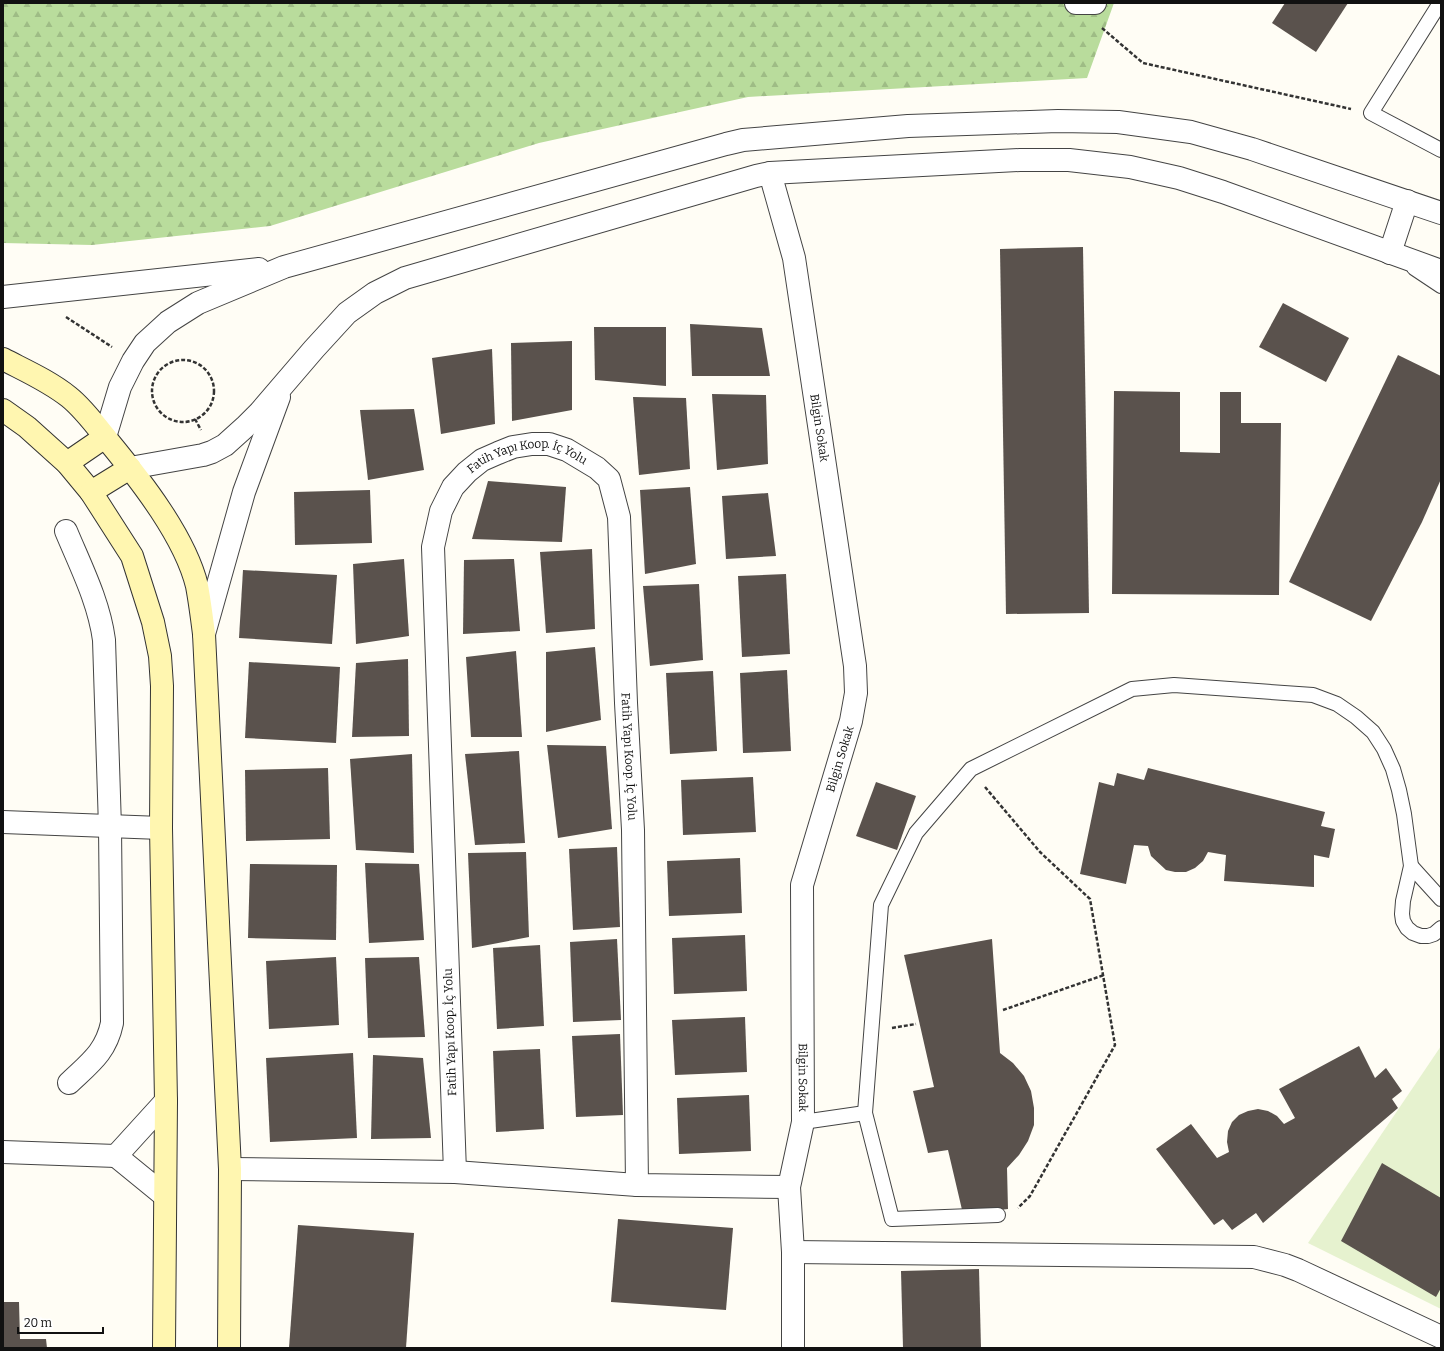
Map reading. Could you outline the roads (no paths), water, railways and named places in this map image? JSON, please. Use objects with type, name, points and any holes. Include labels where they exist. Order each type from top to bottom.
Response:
[{"type":"main road","points":[[3,359],[48,382],[70,398],[88,417],[130,468],[151,498],[179,542],[196,586],[204,634],[230,1169],[229,1348]]},
{"type":"main road","points":[[3,410],[27,427],[67,463],[91,492],[132,556],[153,622],[160,656],[162,686],[161,828],[166,1101],[164,1348]]},
{"type":"main road","points":[[67,463],[105,437]]},
{"type":"main road","points":[[91,492],[130,468]]},
{"type":"street","points":[[1076,3],[1096,13]]},
{"type":"street","points":[[105,437],[120,387],[133,360],[145,343],[168,322],[198,303],[284,267],[726,144],[760,138],[908,126],[1058,121],[1118,122],[1191,132],[1252,149],[1441,213]]},
{"type":"street","points":[[130,468],[190,458],[212,452],[225,445],[246,427],[346,313],[375,293],[404,278],[770,173],[1020,160],[1069,160],[1096,162],[1130,167],[1179,178],[1223,192],[1441,271]]},
{"type":"street","name":"Bilgin Sokak","points":[[770,173],[794,258],[855,666],[856,693],[851,721],[802,885],[803,1122],[789,1187],[793,1252],[793,1348]]},
{"type":"street","points":[[1390,253],[1408,201]]},
{"type":"street","points":[[3,297],[284,267]]},
{"type":"street","points":[[204,634],[244,492],[283,386]]},
{"type":"street","name":"Fatih Yapı Koop. İç Yolu","points":[[455,1172],[434,547],[441,511],[454,487],[467,472],[482,460],[513,447],[532,444],[550,444],[567,450],[597,468],[609,479],[619,518],[626,703],[633,830],[637,1185]]},
{"type":"street","points":[[66,531],[96,603],[101,620],[104,640],[110,827],[112,1023],[108,1038],[102,1050],[69,1083]]},
{"type":"street","points":[[3,822],[161,828]]},
{"type":"street","points":[[116,1156],[166,1101]]},
{"type":"street","points":[[3,1152],[116,1156],[165,1196]]},
{"type":"street","points":[[230,1169],[455,1172],[637,1185],[789,1187]]},
{"type":"street","points":[[793,1252],[1254,1257],[1298,1270],[1441,1337]]},
{"type":"lane","points":[[1440,3],[1371,113],[1441,150]]},
{"type":"lane","points":[[1390,253],[1441,286]]},
{"type":"lane","points":[[998,1215],[892,1219],[865,1113],[881,905],[916,833],[971,769],[1132,689],[1174,685],[1313,695],[1337,704],[1356,717],[1373,732],[1384,749],[1394,769],[1399,790],[1411,866],[1403,901],[1403,921],[1407,928],[1413,933],[1421,936],[1434,934],[1441,928]]},
{"type":"lane","points":[[1411,866],[1441,899]]},
{"type":"lane","points":[[803,1122],[865,1113]]}]
